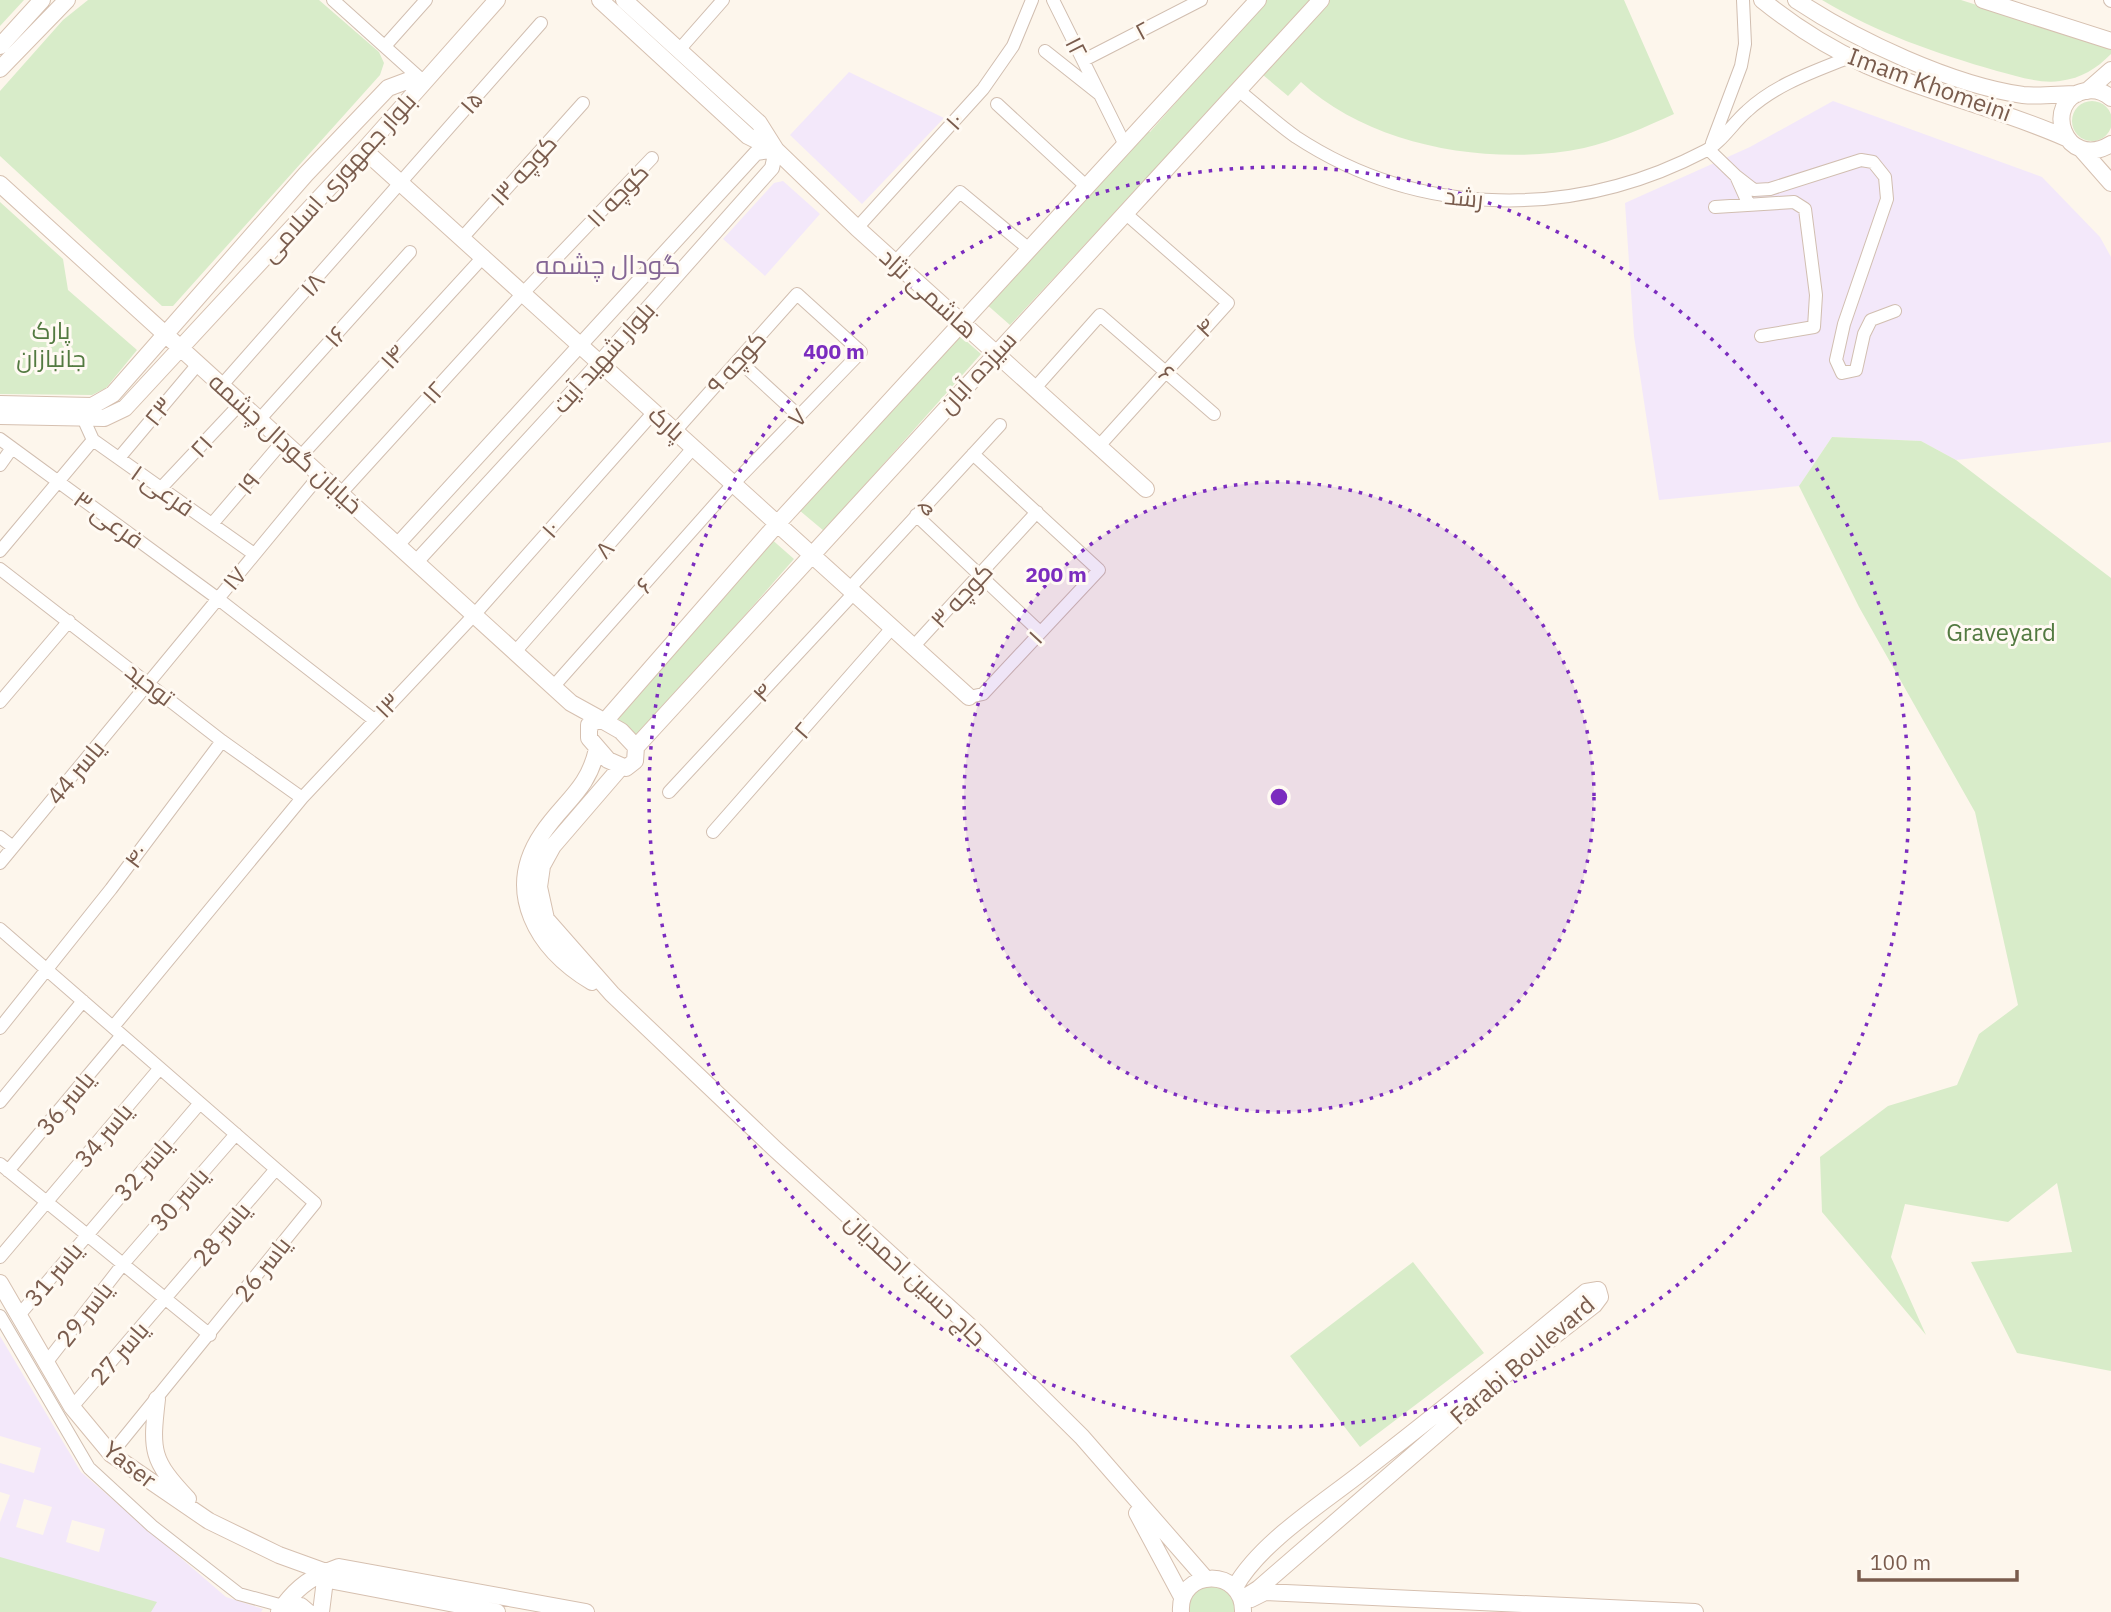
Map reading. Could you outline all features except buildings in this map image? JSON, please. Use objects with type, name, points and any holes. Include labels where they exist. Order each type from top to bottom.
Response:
[{"type":"main road","points":[[0,46],[42,0]]},
{"type":"main road","points":[[0,69],[67,0]]},
{"type":"main road","points":[[423,81],[497,0]]},
{"type":"main road","name":"هاشمی نژاد","points":[[600,0],[748,136],[776,150]]},
{"type":"main road","name":"هاشمی نژاد","points":[[624,0],[759,123],[776,150],[857,228],[1146,489]]},
{"type":"main road","name":"سیزده آبان","points":[[588,732],[589,725],[603,719],[961,322],[1258,0]]},
{"type":"main road","name":"سیزده آبان","points":[[621,767],[626,768],[635,761],[636,747],[1321,0]]},
{"type":"main road","name":"Imam Khomeini","points":[[1762,0],[1786,19],[1850,57],[1915,83],[2021,118],[2066,138],[2082,150]]},
{"type":"main road","name":"Imam Khomeini","points":[[1796,0],[1875,46],[1987,86],[2025,95],[2097,91],[2111,98]]},
{"type":"main road","points":[[1983,0],[2013,5],[2111,41]]},
{"type":"main road","points":[[2066,138],[2062,129],[2063,108],[2111,70]]},
{"type":"main road","name":"بلوار جمهوری اسلامی","points":[[0,404],[92,406],[113,394],[306,174],[388,88],[412,79],[423,81],[365,150],[125,408],[104,418],[0,416]]},
{"type":"main road","points":[[2082,150],[2092,151],[2111,144]]},
{"type":"main road","name":"پارک","points":[[365,150],[969,697]]},
{"type":"main road","points":[[2082,150],[2111,183]]},
{"type":"main road","name":"خیابان گودال چشمه","points":[[0,184],[342,492],[571,703]]},
{"type":"main road","points":[[571,703],[603,719],[636,747]]},
{"type":"main road","points":[[571,703],[597,749],[621,767]]},
{"type":"main road","name":"حاج حسین احمدیان","points":[[597,749],[588,779],[535,846],[526,864],[524,880],[531,918],[542,936],[558,956],[582,976],[612,994]]},
{"type":"main road","name":"حاج حسین احمدیان","points":[[621,767],[553,846],[542,866],[539,887],[546,919],[612,994],[775,1149],[977,1333],[1082,1437],[1205,1578]]},
{"type":"main road","name":"Yaser","points":[[0,1283],[72,1407],[111,1454],[209,1521],[279,1555],[326,1572],[334,1581],[497,1612]]},
{"type":"main road","name":"Farabi Boulevard","points":[[1241,1600],[1246,1567],[1313,1510],[1515,1359],[1594,1304],[1600,1297],[1598,1290],[1586,1292],[1515,1359],[1258,1589],[1241,1600]]},
{"type":"main road","points":[[157,1399],[152,1442],[161,1468],[209,1521]]},
{"type":"main road","points":[[1120,1483],[1181,1604]]},
{"type":"main road","points":[[1313,1510],[1327,1527]]},
{"type":"main road","name":"Yaser","points":[[326,1572],[339,1567],[586,1612]]},
{"type":"main road","points":[[281,1609],[312,1577],[326,1572],[321,1612]]},
{"type":"main road","points":[[1181,1604],[1192,1584],[1205,1578],[1221,1578],[1241,1600],[1265,1592],[1695,1612]]},
{"type":"main road","points":[[281,1609],[301,1606],[308,1612]]},
{"type":"street","points":[[333,0],[423,81]]},
{"type":"street","points":[[385,46],[426,0]]},
{"type":"street","points":[[679,50],[723,0]]},
{"type":"street","name":"۱۰","points":[[857,228],[983,89],[1013,46],[1032,0]]},
{"type":"street","name":"۱۲","points":[[1053,0],[1125,145]]},
{"type":"street","name":"۲","points":[[1084,61],[1201,0]]},
{"type":"street","points":[[1742,0],[1745,44],[1741,66],[1709,149],[1754,190],[1770,189],[1861,160],[1873,162],[1885,177],[1887,199],[1844,324],[1836,360],[1842,373],[1857,370],[1864,334],[1871,320],[1895,311]]},
{"type":"street","name":"۱۵","points":[[402,182],[541,23]]},
{"type":"street","name":"۱۲","points":[[1045,51],[1101,95]]},
{"type":"street","name":"رشد","points":[[1238,90],[1296,137],[1361,172],[1432,194],[1506,202],[1580,197],[1651,177],[1709,149],[1746,111],[1771,92],[1850,57]]},
{"type":"street","name":"کوچه ۱۳","points":[[463,237],[583,103]]},
{"type":"street","name":"۱۰","points":[[997,104],[1087,187]]},
{"type":"street","name":"بلوار شهید آیت","points":[[397,545],[756,153],[776,150],[772,168],[600,362],[416,562]]},
{"type":"street","name":"کوچه ۱۱","points":[[524,292],[652,158]]},
{"type":"street","points":[[1736,176],[1749,205]]},
{"type":"street","name":"۱۸","points":[[222,386],[402,182]]},
{"type":"street","points":[[895,262],[960,192],[1030,249]]},
{"type":"street","points":[[1715,207],[1794,202],[1805,209],[1816,295],[1814,327],[1761,336]]},
{"type":"street","name":"۴","points":[[1099,446],[1164,370],[1228,303],[1125,213]]},
{"type":"street","name":"۱۶","points":[[259,420],[410,251]]},
{"type":"street","name":"۱۴","points":[[300,457],[484,256]]},
{"type":"street","name":"۱۲","points":[[342,492],[524,292]]},
{"type":"street","name":"کوچه ۹","points":[[676,430],[797,294],[861,352]]},
{"type":"street","name":"۶","points":[[1035,388],[1101,315],[1214,414]]},
{"type":"street","name":"۷","points":[[734,483],[861,352]]},
{"type":"street","points":[[738,360],[799,416]]},
{"type":"street","name":"۲۳","points":[[119,458],[198,364]]},
{"type":"street","name":"۲۱","points":[[161,488],[241,403]]},
{"type":"street","name":"۱۰","points":[[474,615],[654,412]]},
{"type":"street","points":[[0,551],[93,440],[83,418]]},
{"type":"street","name":"۵","points":[[852,591],[916,515],[1000,425]]},
{"type":"street","name":"فرعی ۳","points":[[0,439],[217,598],[373,719]]},
{"type":"street","name":"فرعی ۱","points":[[93,440],[254,554]]},
{"type":"street","name":"۱۹","points":[[212,524],[283,441]]},
{"type":"street","name":"۸","points":[[515,652],[694,447]]},
{"type":"street","points":[[0,465],[12,448]]},
{"type":"street","points":[[973,454],[1037,512]]},
{"type":"street","name":"۱۷","points":[[149,682],[320,475]]},
{"type":"street","name":"۶","points":[[553,687],[734,483]]},
{"type":"street","name":"۱","points":[[969,697],[983,694],[1098,570],[1037,512]]},
{"type":"street","name":"کوچه ۳","points":[[913,647],[1037,512]]},
{"type":"street","points":[[916,515],[1040,632]]},
{"type":"street","name":"توحید","points":[[0,569],[222,741],[302,798]]},
{"type":"street","name":"۴","points":[[669,792],[852,591]]},
{"type":"street","name":"۱۳","points":[[118,1031],[302,798],[373,719],[474,615]]},
{"type":"street","points":[[0,702],[69,621]]},
{"type":"street","name":"۲","points":[[713,832],[892,628]]},
{"type":"street","name":"یاسر 44","points":[[0,863],[149,682]]},
{"type":"street","name":"۴۰","points":[[0,1028],[48,971],[222,741]]},
{"type":"street","points":[[0,837],[13,847]]},
{"type":"street","points":[[3,936],[83,1000],[276,1169]]},
{"type":"street","points":[[0,1102],[83,1000]]},
{"type":"street","name":"یاسر 36","points":[[4,1167],[118,1031]]},
{"type":"street","name":"یاسر 34","points":[[0,1257],[160,1068]]},
{"type":"street","name":"یاسر 32","points":[[87,1235],[200,1103]]},
{"type":"street","name":"یاسر 30","points":[[123,1264],[236,1134]]},
{"type":"street","points":[[4,1167],[210,1335]]},
{"type":"street","name":"یاسر 26","points":[[111,1454],[315,1203],[276,1169]]},
{"type":"street","name":"یاسر 28","points":[[166,1299],[276,1169]]},
{"type":"street","name":"یاسر 31","points":[[20,1314],[87,1235]]},
{"type":"street","name":"یاسر 29","points":[[46,1363],[123,1264]]},
{"type":"street","name":"یاسر 27","points":[[72,1407],[166,1299]]},
{"type":"street","points":[[0,1316],[89,1468],[152,1526],[239,1594],[281,1609]]},
{"type":"shaded area","points":[[849,72],[944,118],[862,204],[790,135]]},
{"type":"shaded area","points":[[1833,101],[2042,177],[2100,237],[2111,257],[2111,442],[1956,460],[1921,441],[1832,437],[1799,486],[1659,500],[1634,336],[1625,203],[1750,147]]},
{"type":"shaded area","points":[[783,181],[820,214],[765,276],[723,239],[774,183]]},
{"type":"shaded area","points":[[0,1336],[81,1472],[226,1597],[263,1609],[261,1612],[0,1612],[0,1522],[10,1495],[0,1492],[0,1463],[34,1473],[41,1448],[0,1436]],"holes":[[[24,1499],[52,1507],[43,1535],[16,1527]],[[72,1520],[105,1529],[99,1552],[66,1542]]]},
{"type":"green space","points":[[0,0],[24,0],[0,26]]},
{"type":"green space","points":[[88,0],[319,0],[379,52],[384,63],[380,75],[173,306],[162,306],[0,156],[0,91],[63,20]]},
{"type":"green space","points":[[1266,0],[1310,0],[1172,157],[1168,155],[1010,325],[985,303],[1146,129],[1150,132]]},
{"type":"green space","points":[[1325,0],[1624,0],[1674,114],[1607,142],[1548,153],[1472,153],[1397,136],[1362,122],[1329,104],[1301,82],[1288,96],[1263,75]]},
{"type":"green space","points":[[1822,0],[1961,0],[2111,48],[2111,54],[2094,68],[2075,78],[2052,82],[2028,79],[1907,41]]},
{"type":"green space","points":[[2092,101],[2106,107],[2112,121],[2106,135],[2092,141],[2078,135],[2072,121],[2078,107]]},
{"type":"green space","name":"پارک جانبازان","points":[[0,202],[63,259],[68,290],[137,350],[106,388],[92,395],[0,394]]},
{"type":"green space","points":[[956,332],[981,354],[824,531],[799,510]]},
{"type":"green space","name":"Graveyard","points":[[1832,437],[1921,441],[1956,460],[2111,578],[2111,1371],[2017,1353],[1971,1262],[2072,1252],[2057,1183],[2008,1222],[1905,1204],[1891,1257],[1926,1335],[1822,1212],[1820,1157],[1888,1106],[1957,1085],[1979,1034],[2018,1005],[1975,812],[1859,607],[1799,486]]},
{"type":"green space","points":[[769,537],[794,559],[638,737],[613,715]]},
{"type":"green space","points":[[1413,1262],[1484,1353],[1360,1447],[1290,1356]]},
{"type":"green space","points":[[0,1557],[157,1602],[151,1612],[0,1612]]},
{"type":"green space","points":[[1202,1581],[1235,1590],[1236,1612],[1188,1612],[1189,1594]]},
{"type":"district","name":"گودال چشمه","points":[[608,264]]}]
